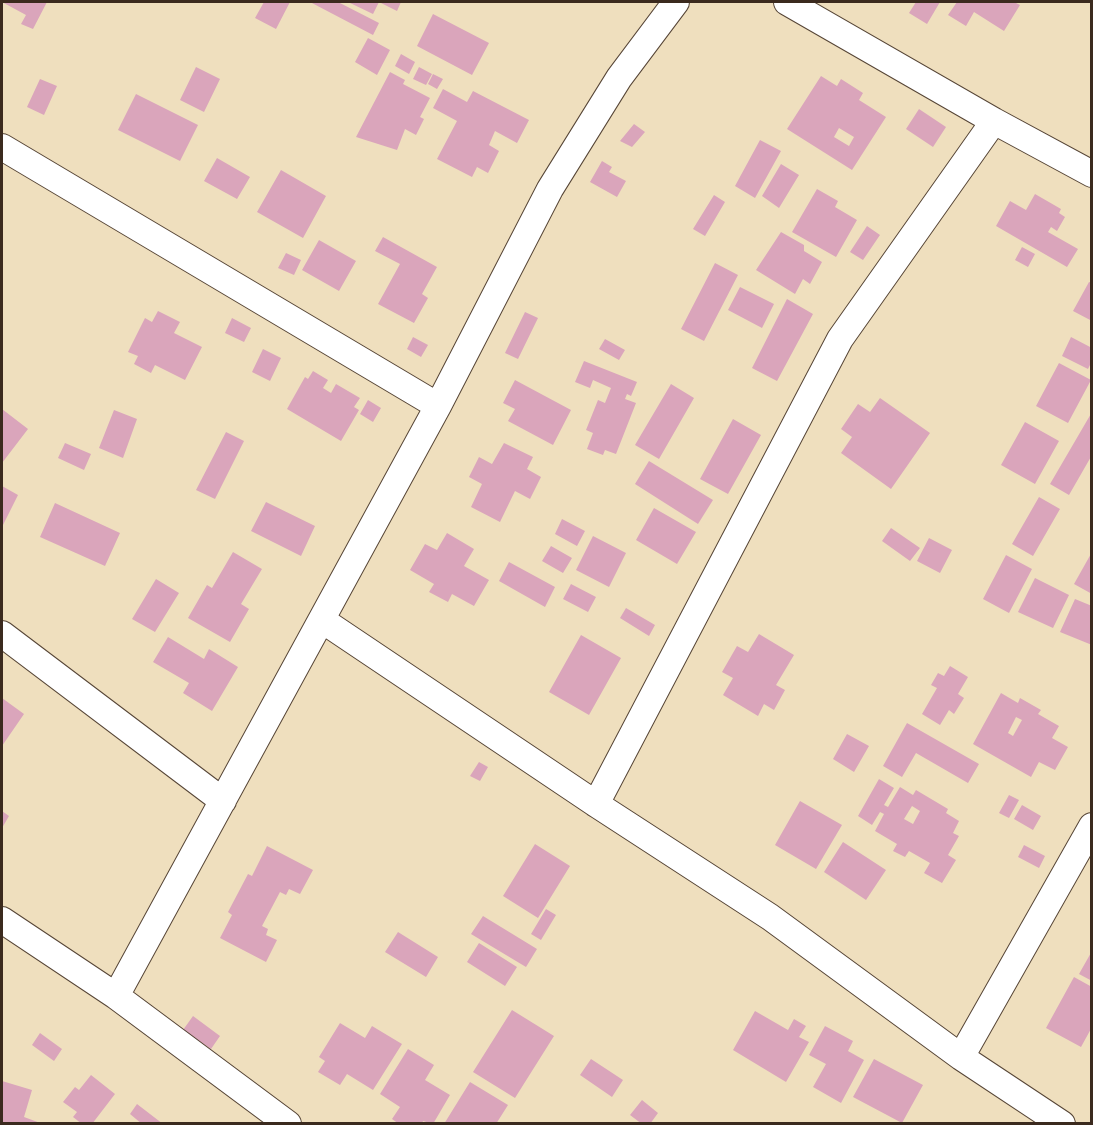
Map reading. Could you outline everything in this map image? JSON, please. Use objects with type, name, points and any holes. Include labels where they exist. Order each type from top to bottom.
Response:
[{"type":"street","points":[[117,996],[438,406],[550,189],[619,78],[676,2]]},
{"type":"street","points":[[787,2],[994,121],[1092,174]]},
{"type":"street","points":[[596,804],[840,339],[994,121]]},
{"type":"street","points":[[2,147],[438,406]]},
{"type":"street","points":[[322,620],[596,804],[770,917],[961,1057],[1062,1124]]},
{"type":"street","points":[[2,634],[223,801]]},
{"type":"street","points":[[961,1057],[1092,826]]},
{"type":"street","points":[[2,920],[117,996],[288,1124]]},
{"type":"building","points":[[2,2],[47,2],[33,29],[21,24],[26,15]]},
{"type":"building","points":[[264,2],[290,2],[276,29],[255,18]]},
{"type":"building","points":[[310,2],[338,2],[379,23],[373,35]]},
{"type":"building","points":[[348,2],[379,2],[373,14]]},
{"type":"building","points":[[379,2],[401,2],[397,11]]},
{"type":"building","points":[[916,2],[940,2],[927,24],[909,13]]},
{"type":"building","points":[[957,2],[1014,2],[1020,5],[1004,31],[974,12],[966,26],[948,15]]},
{"type":"building","points":[[433,14],[489,43],[472,75],[417,46]]},
{"type":"building","points":[[368,38],[390,50],[377,75],[355,62]]},
{"type":"building","points":[[401,54],[415,62],[409,74],[395,66]]},
{"type":"building","points":[[196,67],[220,79],[204,112],[180,100]]},
{"type":"building","points":[[419,67],[432,74],[426,85],[413,79]]},
{"type":"building","points":[[390,72],[405,80],[403,84],[430,98],[420,117],[424,119],[416,135],[405,129],[397,150],[356,137]]},
{"type":"building","points":[[433,74],[443,79],[437,89],[428,84]]},
{"type":"building","points":[[821,76],[837,86],[841,79],[863,93],[859,100],[886,117],[852,170],[787,129]],"holes":[[[839,128],[854,137],[849,146],[834,137]]]},
{"type":"building","points":[[40,79],[57,86],[44,115],[27,107]]},
{"type":"building","points":[[443,89],[467,102],[473,91],[529,120],[517,143],[495,131],[489,145],[499,151],[488,173],[477,167],[472,177],[437,159],[457,121],[433,108]]},
{"type":"building","points":[[136,94],[198,125],[180,161],[118,130]]},
{"type":"building","points":[[919,109],[946,127],[933,147],[906,129]]},
{"type":"building","points":[[634,124],[645,132],[632,147],[620,141]]},
{"type":"building","points":[[760,140],[781,151],[755,198],[735,186]]},
{"type":"building","points":[[217,158],[250,177],[237,199],[204,181]]},
{"type":"building","points":[[602,161],[612,167],[609,172],[626,181],[617,197],[590,182]]},
{"type":"building","points":[[781,164],[799,175],[779,208],[762,196]]},
{"type":"building","points":[[281,170],[326,196],[303,238],[257,212]]},
{"type":"building","points":[[817,189],[838,201],[835,207],[857,220],[836,257],[792,232]]},
{"type":"building","points":[[1035,194],[1061,209],[1059,213],[1065,217],[1057,231],[1051,227],[1048,232],[1078,249],[1067,267],[996,226],[1010,201],[1026,210]]},
{"type":"building","points":[[714,195],[725,202],[705,236],[693,229]]},
{"type":"building","points":[[867,226],[880,235],[863,260],[850,252]]},
{"type":"building","points":[[781,232],[804,245],[804,251],[822,262],[810,284],[803,279],[795,294],[756,270]]},
{"type":"building","points":[[383,237],[437,267],[422,294],[428,298],[414,323],[378,304],[400,264],[375,251]]},
{"type":"building","points":[[319,240],[356,261],[339,291],[302,270]]},
{"type":"building","points":[[1022,247],[1035,254],[1028,267],[1015,260]]},
{"type":"building","points":[[286,253],[301,260],[294,275],[278,268]]},
{"type":"building","points":[[715,263],[738,275],[704,341],[681,329]]},
{"type":"building","points":[[1089,282],[1092,283],[1092,321],[1073,311]]},
{"type":"building","points":[[740,287],[774,304],[762,328],[728,310]]},
{"type":"building","points":[[787,299],[813,314],[777,381],[752,368]]},
{"type":"building","points":[[158,311],[180,322],[174,333],[202,347],[185,380],[155,365],[151,373],[134,364],[138,356],[128,352],[145,318],[152,322]]},
{"type":"building","points":[[525,312],[538,318],[518,359],[505,353]]},
{"type":"building","points":[[232,318],[251,328],[244,342],[225,333]]},
{"type":"building","points":[[413,337],[428,345],[421,357],[407,349]]},
{"type":"building","points":[[1071,337],[1092,348],[1092,361],[1088,369],[1062,356]]},
{"type":"building","points":[[605,339],[625,350],[619,360],[599,349]]},
{"type":"building","points":[[263,349],[281,358],[270,381],[252,372]]},
{"type":"building","points":[[584,361],[637,382],[631,396],[627,394],[625,399],[636,403],[616,454],[605,450],[603,455],[587,449],[593,433],[586,430],[598,400],[605,403],[611,388],[593,380],[590,388],[575,382]]},
{"type":"building","points":[[1059,363],[1091,380],[1068,423],[1036,406]]},
{"type":"building","points":[[313,371],[328,380],[323,388],[331,393],[336,384],[360,398],[354,407],[359,410],[341,441],[287,409],[305,377],[308,379]]},
{"type":"building","points":[[515,380],[571,410],[553,445],[508,421],[515,409],[503,403]]},
{"type":"building","points":[[671,384],[694,398],[659,459],[635,445]]},
{"type":"building","points":[[880,398],[930,433],[891,489],[841,453],[852,437],[841,429],[858,404],[870,412]]},
{"type":"building","points":[[368,400],[381,408],[373,422],[360,414]]},
{"type":"building","points":[[2,409],[28,429],[2,463]]},
{"type":"building","points":[[114,410],[137,419],[123,458],[99,448]]},
{"type":"building","points":[[1092,412],[1092,455],[1069,495],[1050,484]]},
{"type":"building","points":[[733,419],[761,435],[728,494],[700,479]]},
{"type":"building","points":[[1025,422],[1059,441],[1035,484],[1001,465]]},
{"type":"building","points":[[226,432],[244,441],[215,499],[196,490]]},
{"type":"building","points":[[65,443],[91,454],[84,470],[58,458]]},
{"type":"building","points":[[504,443],[533,457],[527,469],[541,477],[530,499],[515,491],[500,522],[471,507],[482,484],[469,477],[479,457],[492,464]]},
{"type":"building","points":[[649,461],[713,500],[698,524],[635,484]]},
{"type":"building","points":[[2,486],[18,495],[2,527]]},
{"type":"building","points":[[1039,497],[1060,509],[1033,556],[1012,544]]},
{"type":"building","points":[[266,502],[315,526],[301,556],[251,531]]},
{"type":"building","points":[[55,503],[120,533],[105,566],[40,537]]},
{"type":"building","points":[[654,508],[696,532],[677,564],[636,540]]},
{"type":"building","points":[[562,519],[585,531],[577,546],[555,534]]},
{"type":"building","points":[[891,528],[920,548],[910,561],[882,541]]},
{"type":"building","points":[[447,533],[474,549],[464,566],[489,580],[474,606],[452,594],[448,602],[429,592],[434,584],[410,570],[425,544],[437,550]]},
{"type":"building","points":[[593,536],[626,553],[609,587],[576,570]]},
{"type":"building","points":[[929,538],[952,550],[940,573],[917,561]]},
{"type":"building","points":[[551,546],[572,558],[563,573],[542,561]]},
{"type":"building","points":[[233,552],[262,569],[241,604],[249,609],[230,642],[188,618],[207,585],[212,588]]},
{"type":"building","points":[[1092,552],[1092,594],[1074,584]]},
{"type":"building","points":[[1006,555],[1032,569],[1009,613],[983,599]]},
{"type":"building","points":[[509,562],[555,587],[545,607],[499,581]]},
{"type":"building","points":[[1035,578],[1069,595],[1053,628],[1018,612]]},
{"type":"building","points":[[156,579],[179,593],[155,632],[132,619]]},
{"type":"building","points":[[571,584],[596,597],[588,612],[563,599]]},
{"type":"building","points":[[1075,599],[1092,606],[1092,645],[1060,632]]},
{"type":"building","points":[[626,608],[655,625],[649,636],[620,618]]},
{"type":"building","points":[[759,634],[794,655],[776,685],[785,690],[774,710],[764,704],[758,716],[723,695],[733,678],[722,672],[737,646],[748,652]]},
{"type":"building","points":[[581,635],[621,658],[589,715],[549,692]]},
{"type":"building","points":[[168,637],[204,659],[209,649],[238,667],[212,711],[183,693],[189,683],[153,662]]},
{"type":"building","points":[[950,666],[968,677],[958,694],[964,698],[954,714],[949,710],[940,725],[922,714],[937,688],[931,685],[938,673],[944,676]]},
{"type":"building","points":[[1001,693],[1018,703],[1020,698],[1041,710],[1038,714],[1059,726],[1052,738],[1068,747],[1055,770],[1039,762],[1031,777],[973,744]],"holes":[[[1016,717],[1022,720],[1013,736],[1008,733]]]},
{"type":"building","points":[[2,698],[24,714],[2,746]]},
{"type":"building","points":[[907,723],[979,764],[968,783],[916,753],[902,777],[883,766]]},
{"type":"building","points":[[847,734],[869,746],[854,772],[833,759]]},
{"type":"building","points":[[479,762],[488,767],[480,781],[470,776]]},
{"type":"building","points":[[879,779],[894,788],[884,805],[888,807],[900,787],[913,795],[916,790],[948,809],[946,813],[959,821],[953,833],[959,836],[948,855],[956,860],[942,883],[924,873],[930,863],[909,851],[905,857],[893,851],[897,844],[875,831],[884,814],[880,812],[872,825],[858,816]],"holes":[[[912,806],[920,811],[913,824],[904,819]]]},
{"type":"building","points":[[1009,795],[1019,800],[1009,818],[999,813]]},
{"type":"building","points":[[800,801],[842,825],[816,869],[775,845]]},
{"type":"building","points":[[1022,805],[1041,816],[1033,830],[1014,819]]},
{"type":"building","points":[[2,811],[9,816],[2,828]]},
{"type":"building","points":[[843,842],[886,870],[866,900],[824,872]]},
{"type":"building","points":[[535,844],[570,866],[538,918],[503,896]]},
{"type":"building","points":[[1024,845],[1045,856],[1039,868],[1018,857]]},
{"type":"building","points":[[267,846],[313,870],[300,894],[289,889],[286,895],[280,892],[262,926],[268,929],[266,935],[277,940],[266,962],[220,938],[232,915],[228,912],[248,874],[252,876]]},
{"type":"building","points":[[546,909],[556,915],[541,940],[531,934]]},
{"type":"building","points":[[483,916],[537,949],[526,967],[471,934]]},
{"type":"building","points":[[398,932],[438,957],[426,977],[385,952]]},
{"type":"building","points":[[479,943],[517,967],[505,986],[467,962]]},
{"type":"building","points":[[1092,951],[1092,981],[1079,974]]},
{"type":"building","points":[[1074,977],[1092,987],[1092,1027],[1081,1047],[1046,1028]]},
{"type":"building","points":[[512,1010],[554,1036],[515,1098],[473,1072]]},
{"type":"building","points":[[755,1011],[788,1030],[794,1019],[806,1026],[799,1037],[809,1042],[786,1082],[733,1050]]},
{"type":"building","points":[[193,1016],[220,1036],[211,1049],[183,1030]]},
{"type":"building","points":[[340,1023],[365,1038],[372,1026],[402,1044],[373,1090],[347,1074],[340,1085],[318,1072],[325,1061],[319,1057]]},
{"type":"building","points":[[825,1026],[853,1041],[848,1051],[864,1060],[841,1103],[813,1087],[826,1064],[809,1055]]},
{"type":"building","points":[[40,1033],[62,1049],[54,1061],[32,1045]]},
{"type":"building","points":[[408,1049],[434,1065],[425,1080],[450,1095],[433,1124],[423,1121],[422,1124],[399,1124],[392,1119],[400,1107],[380,1094]]},
{"type":"building","points":[[591,1059],[623,1080],[612,1097],[580,1075]]},
{"type":"building","points":[[874,1059],[923,1085],[902,1123],[853,1097]]},
{"type":"building","points":[[91,1075],[115,1094],[92,1124],[82,1124],[73,1117],[77,1112],[63,1102],[75,1087],[79,1090]]},
{"type":"building","points":[[2,1081],[32,1090],[24,1117],[43,1124],[2,1124]]},
{"type":"building","points":[[470,1082],[508,1105],[496,1124],[444,1124]]},
{"type":"building","points":[[642,1100],[658,1113],[650,1124],[642,1124],[630,1115]]},
{"type":"building","points":[[137,1104],[163,1124],[142,1124],[130,1114]]}]
